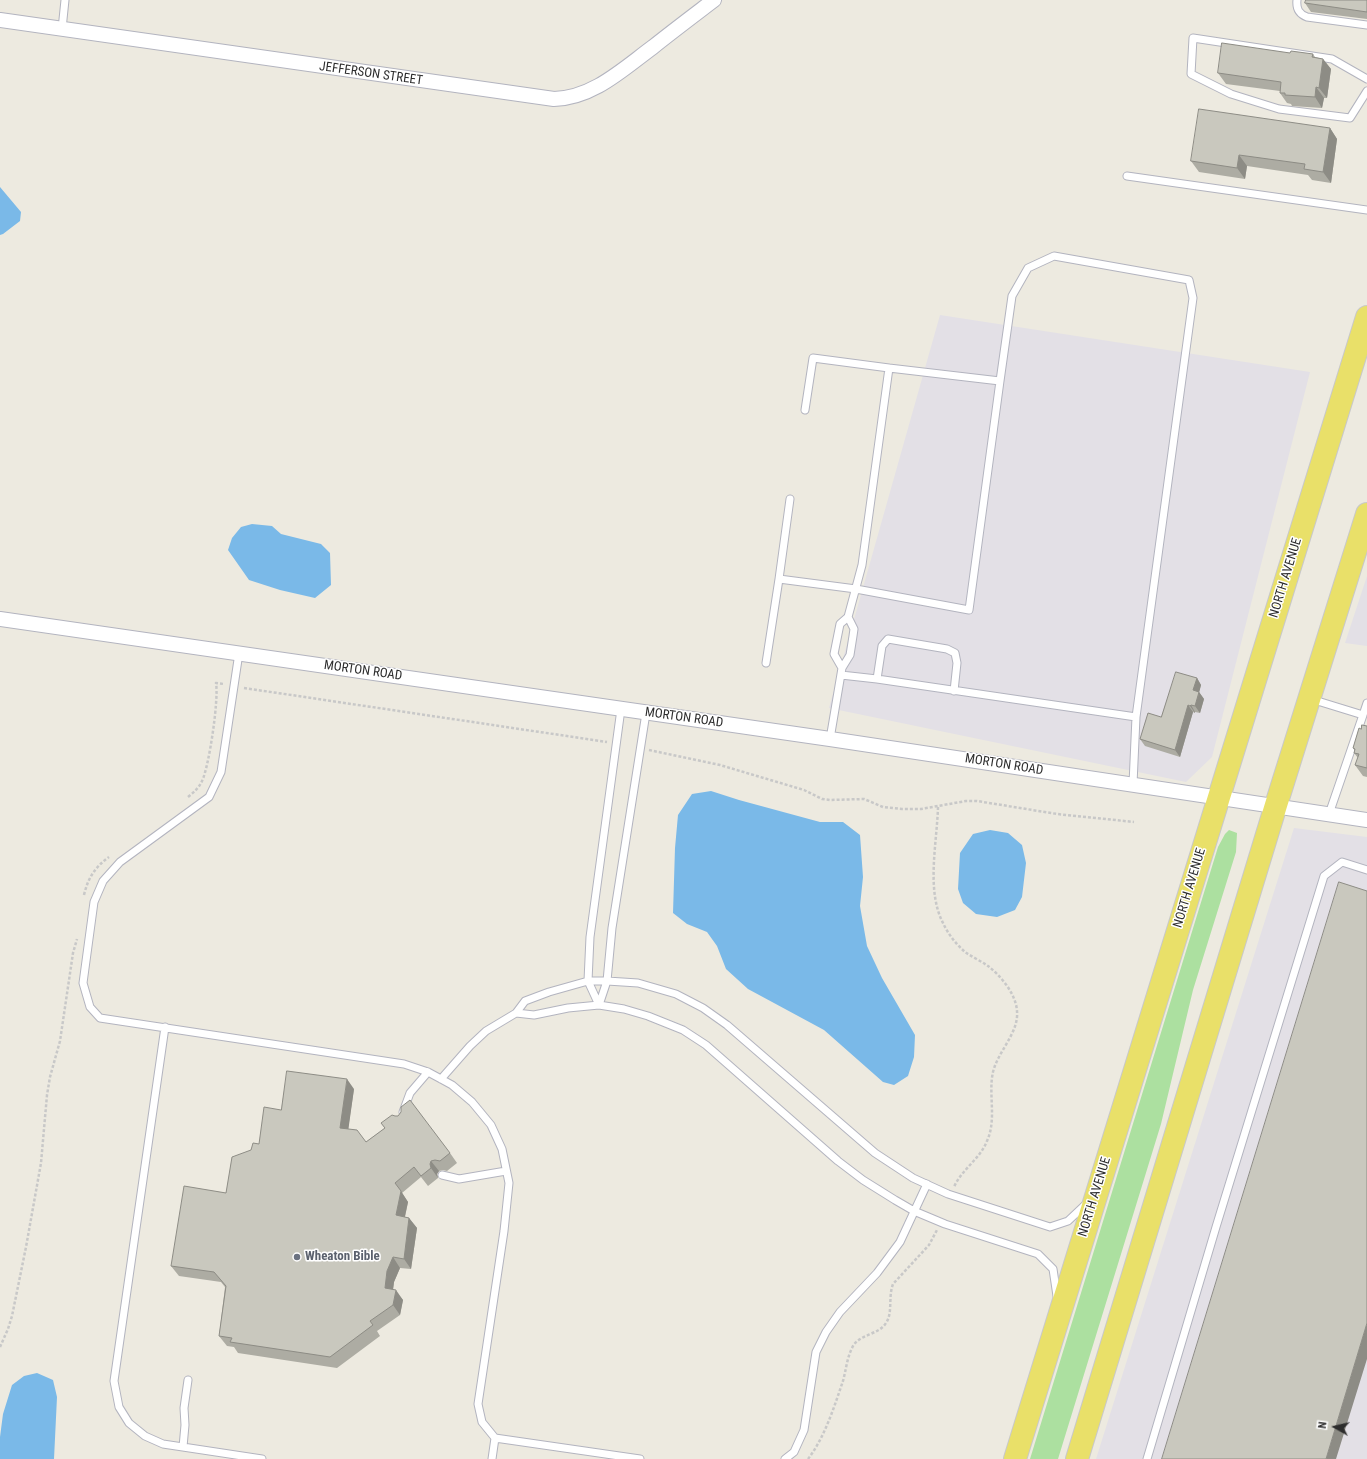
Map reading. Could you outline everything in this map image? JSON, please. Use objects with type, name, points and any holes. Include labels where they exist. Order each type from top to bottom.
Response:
[{"type":"main road","name":"NORTH AVENUE","points":[[1015,1459],[1367,317]]},
{"type":"main road","points":[[1077,1459],[1276,806],[1367,514]]},
{"type":"street","name":"JEFFERSON STREET","points":[[0,20],[546,99],[560,99],[574,97],[601,84],[618,73],[714,0]]},
{"type":"street","name":"MORTON ROAD","points":[[0,619],[830,739],[1367,820]]},
{"type":"lane","points":[[62,29],[65,0]]},
{"type":"lane","points":[[1297,0],[1297,9],[1307,17],[1367,25]]},
{"type":"lane","points":[[1367,80],[1332,59],[1193,38],[1191,74],[1231,94],[1279,109],[1350,118],[1367,91]]},
{"type":"lane","points":[[1127,176],[1367,210]]},
{"type":"lane","points":[[778,579],[856,590],[969,610],[1012,296],[1028,268],[1054,256],[1189,280],[1193,298],[1136,716],[1133,784]]},
{"type":"lane","points":[[805,410],[813,358],[1000,381]]},
{"type":"lane","points":[[842,671],[834,654],[840,624],[848,617],[862,565],[889,368]]},
{"type":"lane","points":[[766,663],[790,499]]},
{"type":"lane","points":[[830,739],[842,671],[850,655],[854,629],[848,617]]},
{"type":"lane","points":[[877,679],[882,646],[888,639],[947,649],[955,653],[957,663],[954,691]]},
{"type":"lane","points":[[239,653],[221,772],[209,797],[120,862],[103,881],[94,902],[83,983],[90,1007],[100,1018],[404,1064],[428,1072],[441,1079],[472,1102],[491,1125],[502,1150],[509,1182],[504,1231],[478,1404],[482,1422],[494,1438],[492,1459]]},
{"type":"lane","points":[[842,671],[877,679],[954,691],[1136,716]]},
{"type":"lane","points":[[1309,699],[1363,715]]},
{"type":"lane","points":[[1329,814],[1367,703]]},
{"type":"lane","points":[[599,1005],[588,981],[590,937],[621,709]]},
{"type":"lane","points":[[599,1005],[607,981],[612,928],[646,712]]},
{"type":"lane","points":[[1147,1459],[1216,1227],[1324,876],[1342,862],[1367,870]]},
{"type":"lane","points":[[441,1079],[470,1046],[486,1031],[516,1013],[526,1001],[549,992],[588,981],[638,983],[676,994],[703,1008],[727,1025],[875,1153],[913,1178],[950,1195],[1050,1227],[1068,1221],[1096,1194]]},
{"type":"lane","points":[[516,1013],[534,1015],[568,1008],[599,1005],[624,1009],[648,1016],[683,1030],[706,1045],[838,1161],[863,1180],[914,1211],[940,1222],[1038,1254],[1053,1269],[1059,1313]]},
{"type":"lane","points":[[165,1028],[114,1381],[119,1407],[129,1423],[144,1436],[163,1444],[262,1459]]},
{"type":"lane","points":[[403,1122],[404,1110],[410,1093],[428,1072]]},
{"type":"lane","points":[[442,1175],[459,1179],[506,1171]]},
{"type":"lane","points":[[785,1459],[794,1452],[804,1430],[816,1352],[826,1332],[840,1312],[877,1273],[900,1242],[927,1184]]},
{"type":"lane","points":[[183,1447],[185,1425],[184,1408],[188,1380]]},
{"type":"lane","points":[[494,1438],[640,1459]]},
{"type":"path","points":[[186,799],[199,787],[206,772],[217,698],[216,683],[616,743]]},
{"type":"path","points":[[640,748],[703,760],[804,790],[822,799],[864,800],[883,807],[902,809],[921,809],[966,801],[977,801],[1057,814],[1134,822]]},
{"type":"path","points":[[938,807],[934,868],[938,912],[943,924],[956,943],[964,951],[988,967],[1000,978],[1012,994],[1017,1011],[1015,1027],[996,1062],[993,1073],[991,1096],[992,1121],[988,1140],[978,1157],[957,1179],[950,1195]]},
{"type":"path","points":[[84,898],[86,888],[94,870],[113,854]]},
{"type":"path","points":[[0,1347],[12,1316],[26,1247],[41,1163],[49,1084],[60,1041],[73,954],[78,933]]},
{"type":"path","points":[[808,1459],[821,1439],[828,1422],[843,1380],[852,1348],[859,1340],[883,1327],[887,1323],[890,1310],[890,1291],[893,1284],[930,1246],[940,1222]]},
{"type":"shaded area","points":[[940,315],[1310,372],[1212,757],[1186,782],[829,708]]},
{"type":"shaded area","points":[[1367,576],[1367,646],[1345,643]]},
{"type":"shaded area","points":[[1294,828],[1367,837],[1367,1459],[1096,1459]]},
{"type":"green space","points":[[1229,830],[1237,833],[1236,852],[1193,990],[1161,1124],[1058,1459],[1030,1459],[1218,847]]},
{"type":"water","points":[[0,187],[21,212],[20,221],[0,235]]},
{"type":"water","points":[[252,524],[272,526],[281,534],[321,544],[330,553],[331,585],[315,598],[280,590],[249,580],[228,550],[232,538],[241,527]]},
{"type":"water","points":[[711,791],[820,822],[843,822],[860,835],[863,877],[860,906],[867,946],[882,978],[915,1035],[914,1057],[908,1076],[894,1085],[883,1082],[824,1030],[748,989],[726,969],[717,946],[707,932],[687,924],[673,913],[675,848],[678,815],[692,794]]},
{"type":"water","points":[[990,830],[1008,833],[1022,845],[1026,863],[1022,897],[1015,910],[997,917],[976,914],[963,903],[958,889],[960,853],[973,834]]},
{"type":"water","points":[[37,1373],[53,1380],[57,1397],[54,1459],[0,1459],[0,1437],[3,1414],[12,1385],[24,1376]]},
{"type":"building","points":[[1306,0],[1367,0],[1367,12],[1305,3]]},
{"type":"building","points":[[1222,43],[1290,53],[1291,51],[1313,54],[1312,57],[1323,59],[1319,88],[1316,87],[1315,97],[1285,95],[1285,93],[1280,93],[1281,82],[1218,73]]},
{"type":"building","points":[[1199,109],[1330,128],[1323,172],[1304,169],[1305,164],[1239,155],[1237,168],[1191,161]]},
{"type":"building","points":[[1176,672],[1197,678],[1193,690],[1199,692],[1195,706],[1188,705],[1175,750],[1140,739],[1148,713],[1161,717]]},
{"type":"building","points":[[1362,725],[1367,726],[1367,768],[1355,765],[1359,754],[1354,753],[1355,749],[1353,748],[1359,728],[1361,729]]},
{"type":"building","points":[[1339,882],[1367,891],[1367,1323],[1326,1459],[1162,1459]]},
{"type":"building","points":[[287,1071],[347,1079],[340,1128],[357,1130],[366,1142],[385,1128],[381,1123],[392,1115],[398,1116],[401,1112],[401,1107],[410,1100],[450,1153],[440,1161],[431,1161],[431,1168],[421,1176],[414,1167],[395,1183],[401,1191],[396,1215],[409,1218],[404,1259],[393,1257],[387,1271],[385,1288],[396,1290],[393,1305],[370,1321],[373,1325],[330,1357],[230,1342],[232,1338],[219,1336],[226,1286],[214,1272],[171,1266],[184,1186],[226,1193],[232,1157],[251,1150],[253,1143],[259,1144],[264,1107],[281,1110]]},
{"type":"place","name":"Wheaton Bible","points":[[297,1257]]}]
